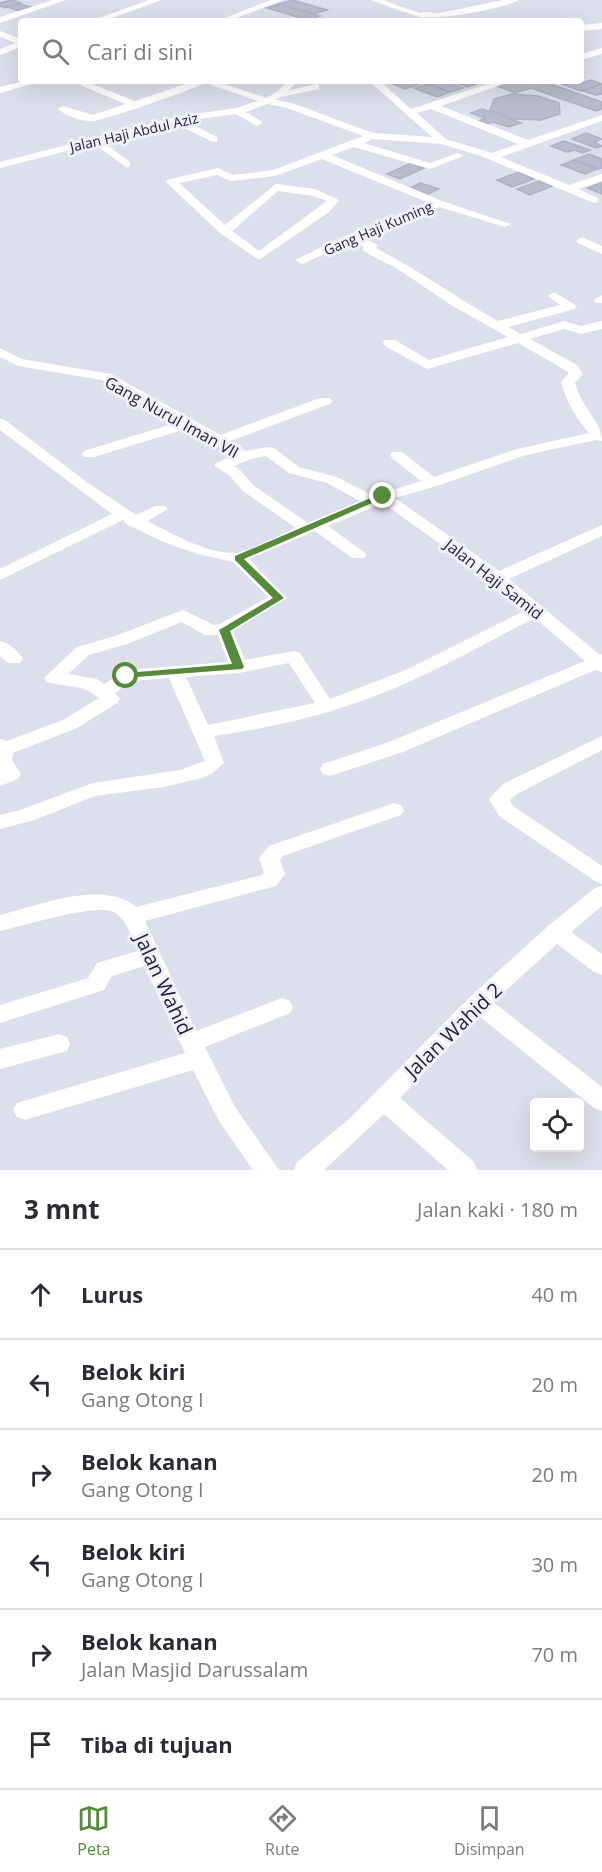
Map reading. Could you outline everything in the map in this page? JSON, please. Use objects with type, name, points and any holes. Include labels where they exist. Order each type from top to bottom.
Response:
[{"type":"street","points":[[104,18],[157,0]]},
{"type":"street","points":[[229,18],[279,0]]},
{"type":"street","points":[[375,0],[424,17],[440,16],[515,0]]},
{"type":"street","points":[[392,5],[407,0]]},
{"type":"street","points":[[0,20],[55,1]]},
{"type":"street","points":[[0,8],[19,14]]},
{"type":"street","points":[[584,27],[602,26]]},
{"type":"street","points":[[0,34],[18,42]]},
{"type":"street","points":[[0,52],[18,44]]},
{"type":"street","points":[[584,56],[600,52]]},
{"type":"street","points":[[0,90],[25,84]]},
{"type":"street","points":[[84,84],[136,105]]},
{"type":"street","points":[[63,108],[91,118],[205,84]]},
{"type":"street","points":[[218,84],[289,105],[372,135],[442,141],[491,157],[594,200]]},
{"type":"street","points":[[280,94],[290,84]]},
{"type":"street","points":[[378,84],[442,141]]},
{"type":"street","points":[[411,112],[498,84]]},
{"type":"street","points":[[280,94],[316,87]]},
{"type":"street","name":"Jalan Haji Abdul Aziz","points":[[0,165],[175,120],[238,111],[280,94]]},
{"type":"street","points":[[431,105],[528,144]]},
{"type":"street","points":[[238,111],[257,123]]},
{"type":"street","points":[[491,157],[602,118]]},
{"type":"street","points":[[175,120],[213,139]]},
{"type":"street","points":[[276,187],[321,195],[333,201],[325,210],[259,256],[224,231],[171,182],[218,171],[231,178],[275,173],[372,135]]},
{"type":"street","points":[[95,140],[126,164]]},
{"type":"street","points":[[353,143],[430,166],[458,156]]},
{"type":"street","name":"Gang Haji Kuming","points":[[323,154],[438,202]]},
{"type":"street","points":[[275,173],[276,187]]},
{"type":"street","points":[[569,189],[602,177]]},
{"type":"street","points":[[224,231],[276,187]]},
{"type":"street","points":[[438,202],[505,224]]},
{"type":"street","name":"Gang Haji Kuming","points":[[301,260],[438,202]]},
{"type":"street","points":[[0,423],[128,519],[192,546],[223,556],[238,558],[377,499],[522,452],[601,435],[578,407],[569,387],[568,382],[576,374],[572,368],[545,354],[521,337],[455,302],[402,266],[367,248],[372,245],[351,237]]},
{"type":"street","points":[[582,241],[602,250]]},
{"type":"street","points":[[499,325],[571,307],[554,296]]},
{"type":"street","points":[[390,344],[427,365],[564,325],[580,330],[602,325]]},
{"type":"street","name":"Gang Nurul Iman VII","points":[[0,352],[18,362],[106,377],[245,457],[269,452],[294,470],[332,480],[377,499]]},
{"type":"street","points":[[0,368],[18,362]]},
{"type":"street","points":[[219,440],[325,401]]},
{"type":"street","points":[[89,454],[187,424]]},
{"type":"street","points":[[397,454],[432,483]]},
{"type":"street","points":[[245,457],[221,466],[234,472],[248,488],[358,555]]},
{"type":"street","name":"Jalan Haji Samid","points":[[377,499],[498,578],[600,663]]},
{"type":"street","points":[[0,575],[128,519],[160,508]]},
{"type":"street","points":[[498,578],[602,530]]},
{"type":"street","points":[[0,779],[11,774],[3,760],[2,747],[70,724],[111,699],[91,683],[53,678],[83,651],[121,640],[183,615],[210,631],[224,630],[279,598],[238,558]]},
{"type":"street","points":[[202,732],[260,724],[326,707],[414,673],[537,611]]},
{"type":"street","points":[[224,630],[239,667]]},
{"type":"street","points":[[0,646],[14,659]]},
{"type":"street","points":[[103,693],[126,676],[239,667],[294,657],[326,707]]},
{"type":"street","points":[[330,769],[396,747],[600,663]]},
{"type":"street","points":[[1,819],[103,788],[205,771],[215,761],[175,672]]},
{"type":"street","points":[[602,742],[510,789],[499,799],[506,811],[602,876]]},
{"type":"street","points":[[132,916],[270,880],[275,874],[269,858],[276,851],[394,810]]},
{"type":"street","name":"Jalan Wahid 2","points":[[306,1170],[357,1126],[478,1003],[556,932],[602,894]]},
{"type":"street","name":"Jalan Wahid","points":[[0,923],[94,901],[119,905],[132,916],[227,1114],[267,1170]]},
{"type":"street","points":[[556,932],[602,966]]},
{"type":"street","points":[[0,1014],[96,984],[105,969],[151,956]]},
{"type":"street","points":[[478,1003],[602,1101]]},
{"type":"street","points":[[25,1110],[195,1051],[282,1007]]},
{"type":"street","points":[[0,1059],[59,1044]]},
{"type":"street","points":[[383,1098],[465,1170]]},
{"type":"building","points":[[12,0],[21,3],[5,8],[0,6],[0,3]]},
{"type":"building","points":[[293,0],[327,10],[313,14],[279,4]]},
{"type":"building","points":[[20,4],[31,7],[19,11],[7,7]]},
{"type":"building","points":[[279,4],[320,16],[301,18],[267,8]]},
{"type":"building","points":[[591,80],[602,84],[581,91],[561,84],[584,84]]},
{"type":"building","points":[[393,84],[419,84],[405,89]]},
{"type":"building","points":[[428,84],[450,92],[437,97],[414,88]]},
{"type":"building","points":[[429,84],[452,84],[463,88],[451,92]]},
{"type":"building","points":[[458,84],[477,84],[467,87]]},
{"type":"building","points":[[551,84],[602,102],[602,109],[596,111],[531,88],[515,93],[497,86]]},
{"type":"building","points":[[602,84],[602,94],[596,95],[583,91]]},
{"type":"building","points":[[512,94],[538,96],[559,103],[560,114],[541,120],[514,119],[490,110],[494,99]]},
{"type":"building","points":[[482,109],[521,123],[509,127],[493,122],[487,124],[479,121],[485,118],[471,113]]},
{"type":"building","points":[[586,133],[602,139],[594,142],[602,146],[596,148],[572,139]]},
{"type":"building","points":[[564,141],[590,150],[583,153],[574,150],[567,152],[551,146]]},
{"type":"building","points":[[589,154],[602,159],[602,168],[574,160]]},
{"type":"building","points":[[574,160],[597,169],[585,174],[561,165]]},
{"type":"building","points":[[411,163],[424,168],[400,179],[387,174]]},
{"type":"building","points":[[519,172],[534,179],[512,187],[497,180]]},
{"type":"building","points":[[539,181],[552,186],[530,195],[517,189]]},
{"type":"building","points":[[420,183],[439,189],[428,194],[412,187]]},
{"type":"building","points":[[601,183],[602,194],[587,188]]},
{"type":"route","points":[[126,676],[239,667],[224,630],[279,598],[238,558],[383,496]]}]
